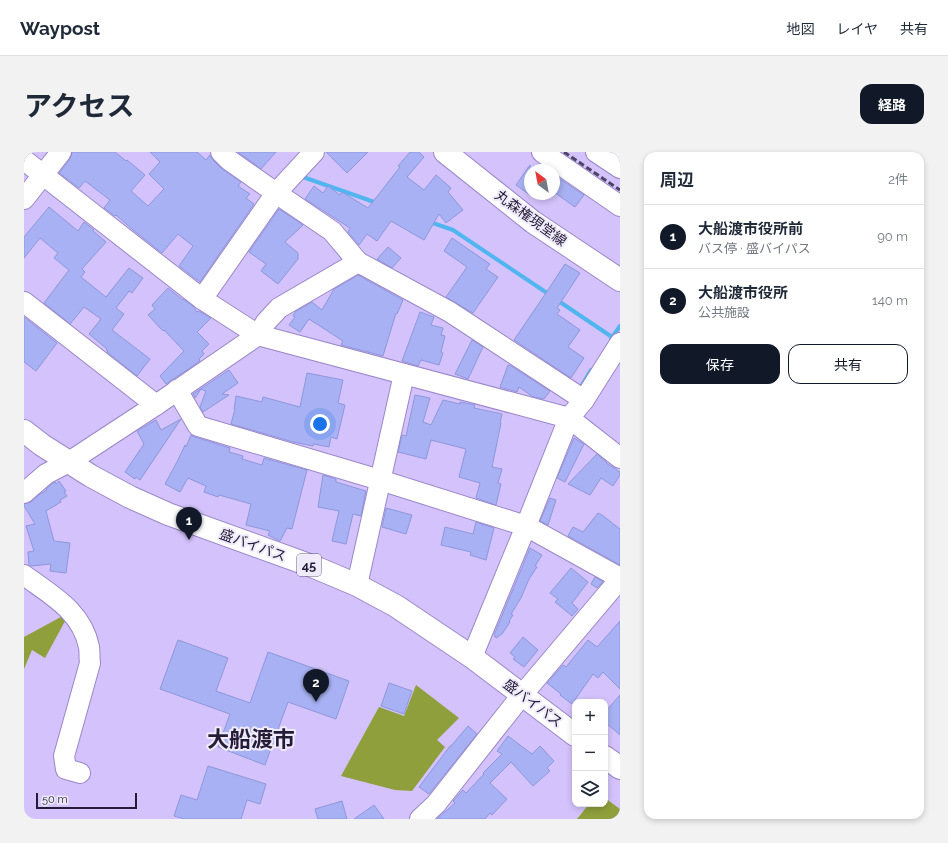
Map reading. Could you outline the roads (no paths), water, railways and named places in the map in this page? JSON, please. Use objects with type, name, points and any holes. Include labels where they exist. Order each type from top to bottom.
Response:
[{"type":"main road","name":"丸森権現堂線","points":[[446,152],[532,222],[620,280]]},
{"type":"main road","name":"盛バイパス","points":[[24,431],[42,445],[91,476],[130,497],[168,514],[312,566],[356,585],[396,606],[472,657],[572,732]]},
{"type":"main road","points":[[608,759],[620,768]]},
{"type":"street","points":[[24,199],[61,152]]},
{"type":"street","points":[[221,152],[229,160],[276,194],[332,231],[358,262],[450,312],[584,400]]},
{"type":"street","points":[[202,299],[276,194],[314,152]]},
{"type":"street","points":[[542,152],[620,206]]},
{"type":"street","points":[[596,152],[620,168]]},
{"type":"street","points":[[24,160],[202,299],[258,335],[569,418],[620,458]]},
{"type":"street","points":[[24,493],[46,474],[69,462],[156,405],[258,335],[266,322],[279,308],[358,262]]},
{"type":"street","points":[[24,302],[156,405]]},
{"type":"street","points":[[472,657],[569,418],[584,400],[620,343]]},
{"type":"street","points":[[356,585],[404,374]]},
{"type":"street","points":[[177,390],[198,426],[380,480],[526,526],[620,579],[522,694],[436,804],[420,819]]},
{"type":"street","points":[[24,575],[68,608],[77,618],[84,632],[89,648],[90,663],[64,756],[66,768],[80,773]]},
{"type":"waterway","points":[[300,176],[377,203]]},
{"type":"waterway","points":[[430,222],[453,230],[550,295]]},
{"type":"waterway","points":[[557,300],[612,337]]},
{"type":"waterway","points":[[611,339],[620,326]]},
{"type":"waterway","points":[[579,390],[591,370]]},
{"type":"railway","points":[[564,152],[620,190]]},
{"type":"place","name":"大船渡市役所前","points":[[189,540]]},
{"type":"place","name":"大船渡市役所","points":[[316,702]]},
{"type":"district","name":"大船渡市","points":[[251,739]]}]
